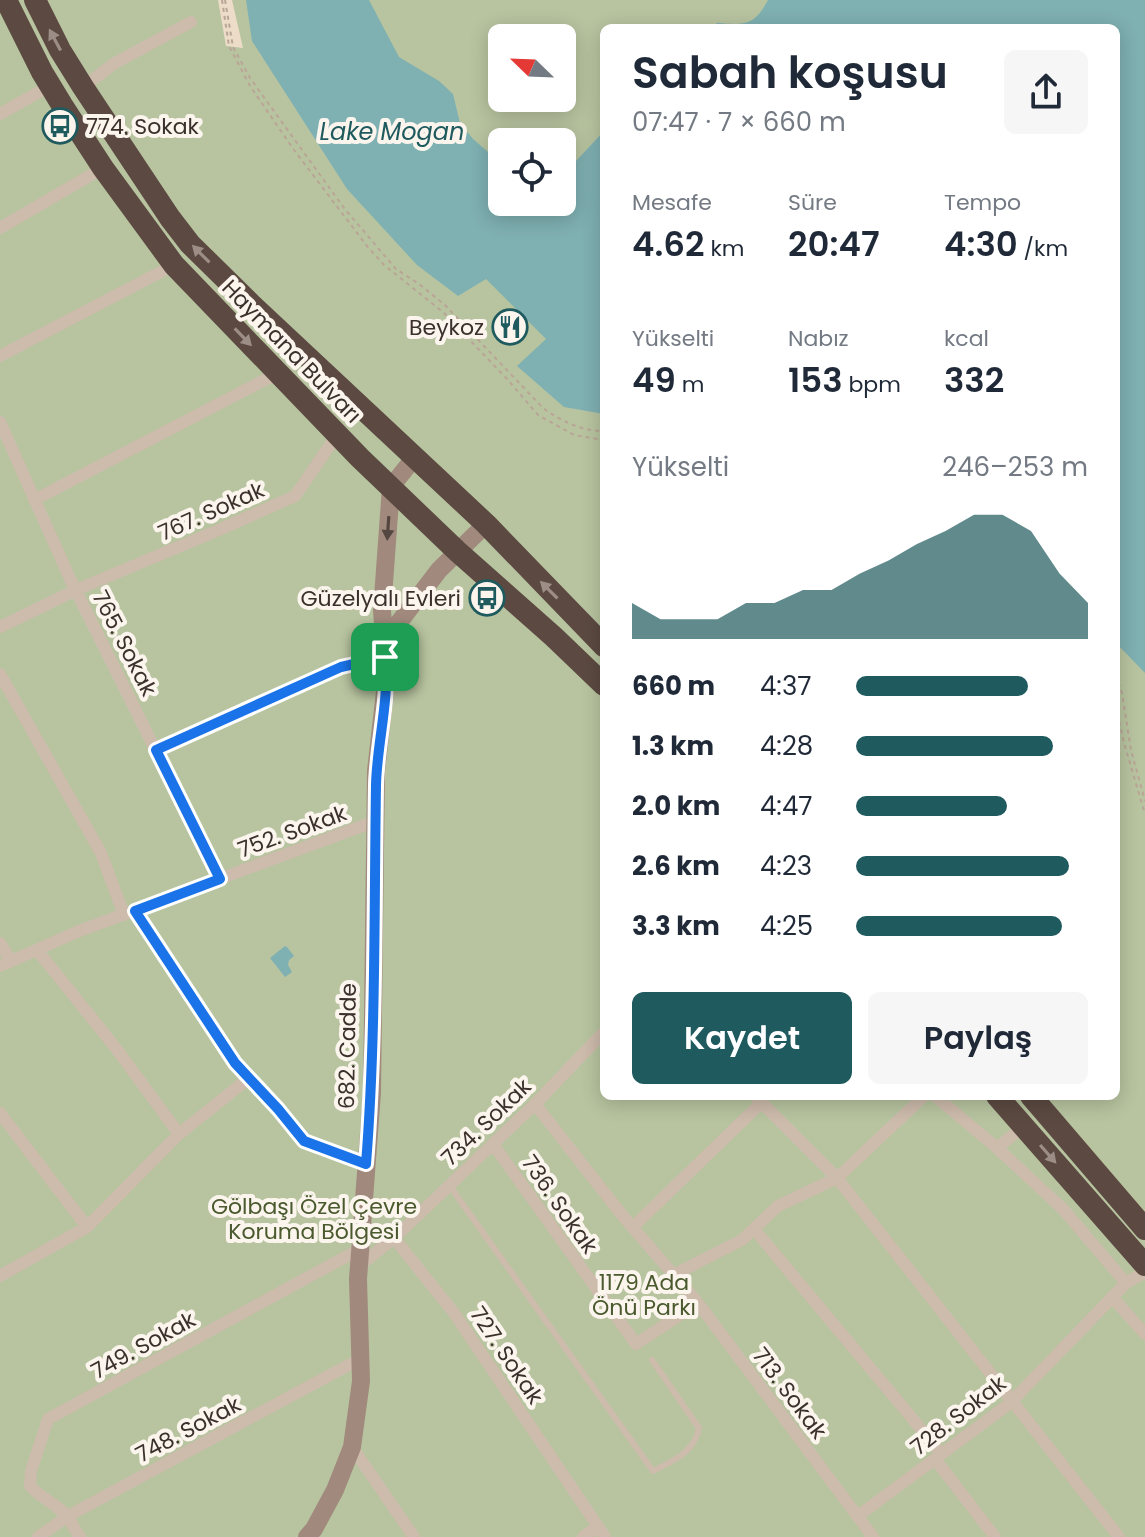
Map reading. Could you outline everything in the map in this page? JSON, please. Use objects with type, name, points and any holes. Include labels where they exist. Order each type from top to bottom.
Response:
[{"type":"highway","name":"Haymana Bulvarı","points":[[6,0],[50,86],[103,168],[174,265],[337,435],[457,551],[600,681]]},
{"type":"highway","name":"Haymana Bulvarı","points":[[35,0],[83,87],[190,244],[486,524],[600,642]]},
{"type":"highway","points":[[1001,1100],[1145,1265]]},
{"type":"highway","points":[[1034,1100],[1145,1229]]},
{"type":"main road","points":[[391,487],[414,458]]},
{"type":"main road","name":"682. Cadde","points":[[307,1537],[335,1490],[352,1447],[361,1381],[360,1258],[372,1093],[376,771],[387,674],[382,611],[391,487]]},
{"type":"main road","points":[[384,649],[418,595],[486,524]]},
{"type":"street","points":[[83,87],[115,63],[191,22]]},
{"type":"street","points":[[0,114],[50,86]]},
{"type":"street","points":[[0,228],[103,168]]},
{"type":"street","points":[[0,356],[174,265]]},
{"type":"street","points":[[34,500],[278,373]]},
{"type":"street","name":"765. Sokak","points":[[0,422],[76,590],[220,879]]},
{"type":"street","name":"767. Sokak","points":[[0,627],[76,590],[295,496],[337,435]]},
{"type":"street","points":[[156,750],[384,649]]},
{"type":"street","points":[[0,674],[101,853],[130,913],[235,1063],[304,1141],[366,1164]]},
{"type":"street","name":"752. Sokak","points":[[5,964],[130,913],[376,821]]},
{"type":"street","points":[[0,943],[5,964]]},
{"type":"street","points":[[37,950],[115,1047],[179,1134]]},
{"type":"street","name":"734. Sokak","points":[[394,1238],[535,1104],[600,1036]]},
{"type":"street","points":[[0,1276],[87,1227],[179,1134],[249,1078]]},
{"type":"street","points":[[633,1227],[757,1100]]},
{"type":"street","points":[[759,1100],[837,1178],[1119,1537]]},
{"type":"street","points":[[673,1275],[742,1240],[778,1206],[837,1178],[920,1100]]},
{"type":"street","points":[[940,1100],[1063,1209],[1126,1283]]},
{"type":"street","name":"713. Sokak","points":[[535,1104],[698,1303],[873,1537]]},
{"type":"street","points":[[0,1113],[87,1227]]},
{"type":"street","points":[[997,1148],[1024,1126]]},
{"type":"street","name":"736. Sokak","points":[[493,1144],[636,1344],[698,1303]]},
{"type":"street","points":[[754,1229],[938,1456],[995,1537]]},
{"type":"street","points":[[360,1258],[394,1238]]},
{"type":"street","name":"727. Sokak","points":[[394,1238],[454,1313],[602,1532]]},
{"type":"street","name":"749. Sokak","points":[[68,1516],[30,1486],[31,1471],[48,1419],[360,1258]]},
{"type":"street","name":"728. Sokak","points":[[858,1516],[1013,1400],[1126,1283],[1145,1272]]},
{"type":"street","points":[[1112,1297],[1145,1334]]},
{"type":"street","name":"748. Sokak","points":[[38,1537],[68,1516],[360,1359]]},
{"type":"street","points":[[352,1447],[414,1537]]},
{"type":"street","points":[[68,1516],[80,1537]]},
{"type":"street","points":[[583,1537],[602,1532]]},
{"type":"lane","points":[[449,1185],[653,1471],[686,1454],[696,1440],[699,1428],[652,1360]]},
{"type":"path","points":[[224,0],[233,47],[250,78],[344,208],[396,269],[445,305],[543,408],[562,421],[600,431]]},
{"type":"path","points":[[224,0],[229,46],[250,86],[367,246],[384,265],[444,313],[538,415],[574,435],[600,439]]},
{"type":"path","points":[[1120,687],[1131,750],[1145,801]]},
{"type":"path","points":[[1120,724],[1145,814]]},
{"type":"green space","name":"Gölbaşı Özel Çevre Koruma Bölgesi","points":[[0,0],[1145,0],[1145,1537],[0,1537]]},
{"type":"shaded area","points":[[218,0],[232,0],[243,48],[226,46]]},
{"type":"water","name":"Lake Mogan","points":[[246,0],[369,0],[399,57],[439,81],[453,94],[460,123],[488,152],[488,216],[576,216],[576,161],[600,135],[600,413],[564,407],[517,366],[546,339],[486,279],[458,296],[417,265],[347,189],[252,41]]},
{"type":"water","points":[[768,0],[1145,0],[1145,673],[1120,647],[1120,24],[735,24],[748,22],[758,15]]},
{"type":"water","points":[[285,946],[294,956],[288,965],[292,972],[285,977],[270,958]]},
{"type":"place","name":"774. Sokak","points":[[60,126]]},
{"type":"place","name":"Beykoz","points":[[510,327]]},
{"type":"place","name":"Güzelyalı Evleri","points":[[487,598]]},
{"type":"route","points":[[385,657],[387,674],[376,771],[372,1093],[366,1164],[304,1141],[235,1063],[135,911],[220,879],[156,750],[341,667],[385,657]]},
{"type":"park label","name":"1179 Ada Önü Parkı","points":[[644,1294]]}]
